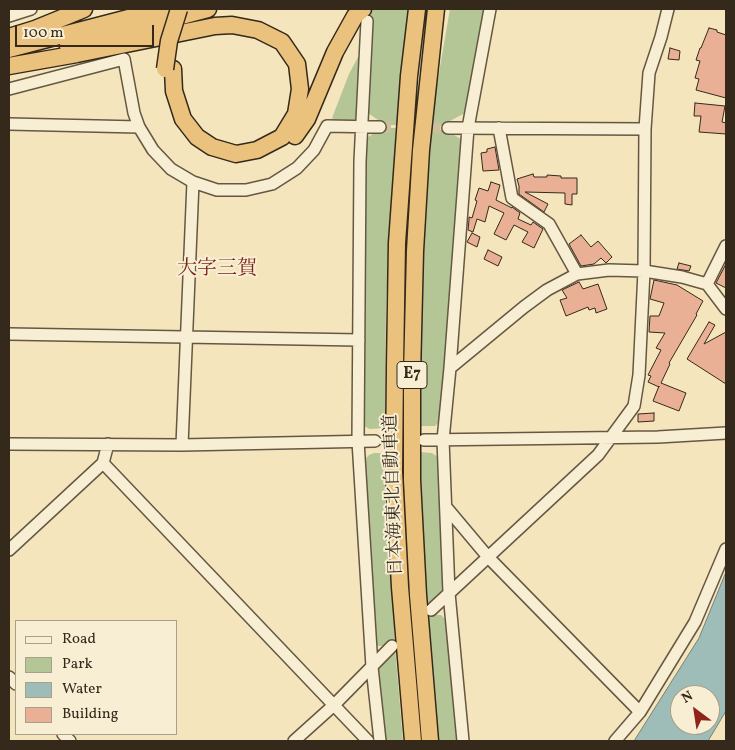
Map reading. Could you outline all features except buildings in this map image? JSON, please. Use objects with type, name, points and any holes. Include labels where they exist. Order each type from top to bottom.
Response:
[{"type":"highway","points":[[9,37],[35,29],[84,9]]},
{"type":"highway","points":[[9,49],[163,9]]},
{"type":"highway","points":[[179,9],[169,41],[169,69],[166,93],[175,122],[190,143],[207,155],[233,162],[261,160],[288,145],[307,119],[335,52],[355,16],[365,15]]},
{"type":"highway","points":[[9,66],[77,54],[215,26],[232,25],[258,30],[282,42],[297,64],[300,89],[296,114],[282,137],[257,150],[236,154],[212,147],[197,137],[183,118],[169,69],[177,42],[187,9]]},
{"type":"highway","points":[[9,61],[208,9]]},
{"type":"highway","name":"日本海東北自動車道","points":[[430,741],[418,595],[413,500],[412,375],[415,251],[420,159],[436,9]]},
{"type":"highway","name":"日本海東北自動車道","points":[[413,741],[400,587],[394,472],[397,242],[409,76],[416,12]]},
{"type":"street","points":[[9,16],[30,9]]},
{"type":"street","points":[[463,741],[449,593],[443,440],[468,128],[490,9]]},
{"type":"street","points":[[432,610],[598,455],[634,406],[639,376],[644,271],[645,129],[649,73],[668,9]]},
{"type":"street","points":[[365,15],[360,161],[358,441],[372,667],[380,741]]},
{"type":"street","points":[[9,89],[124,59],[134,113],[139,127],[153,150],[171,169],[193,182],[217,190],[246,190],[272,184],[297,168],[314,150],[327,126],[380,127]]},
{"type":"street","points":[[9,124],[139,127]]},
{"type":"street","points":[[448,128],[645,129]]},
{"type":"street","points":[[499,128],[512,198],[550,224],[577,274]]},
{"type":"street","points":[[182,445],[193,182]]},
{"type":"street","points":[[707,284],[726,246]]},
{"type":"street","points":[[450,368],[547,290],[577,274],[609,270],[644,271],[682,277],[707,284],[726,309]]},
{"type":"street","points":[[9,334],[359,340]]},
{"type":"street","points":[[424,440],[658,437],[726,433]]},
{"type":"street","points":[[9,444],[182,445],[374,441]]},
{"type":"street","points":[[9,550],[103,464],[108,444]]},
{"type":"street","points":[[103,464],[368,741]]},
{"type":"street","points":[[446,508],[488,557],[640,712]]},
{"type":"street","points":[[615,741],[640,712],[695,622],[726,549]]},
{"type":"street","points":[[294,741],[392,646]]},
{"type":"green space","points":[[371,9],[410,9],[397,125],[381,125],[381,122],[365,111]]},
{"type":"green space","points":[[450,9],[488,9],[469,111],[448,122],[448,126],[430,125]]},
{"type":"green space","points":[[360,56],[357,122],[338,123],[332,118],[349,74]]},
{"type":"green space","points":[[381,128],[396,128],[386,304],[385,428],[370,429],[364,426],[360,420],[364,140]]},
{"type":"green space","points":[[431,130],[449,130],[449,132],[464,141],[441,420],[435,426],[421,426],[419,425],[420,276]]},
{"type":"green space","points":[[419,452],[432,453],[438,457],[440,462],[445,593],[427,613]]},
{"type":"green space","points":[[374,453],[385,453],[395,642],[386,646],[378,646],[374,642],[364,460]]},
{"type":"green space","points":[[434,610],[437,615],[441,615],[448,622],[457,741],[438,741],[428,616]]},
{"type":"green space","points":[[395,648],[403,741],[384,741],[377,671],[391,657]]},
{"type":"water","points":[[726,572],[726,711],[720,721],[720,685],[670,685],[670,735],[712,735],[708,741],[634,741],[699,638]]},
{"type":"tunnel","points":[[380,127],[448,128]]},
{"type":"district","name":"大字三賀","points":[[217,270]]}]
